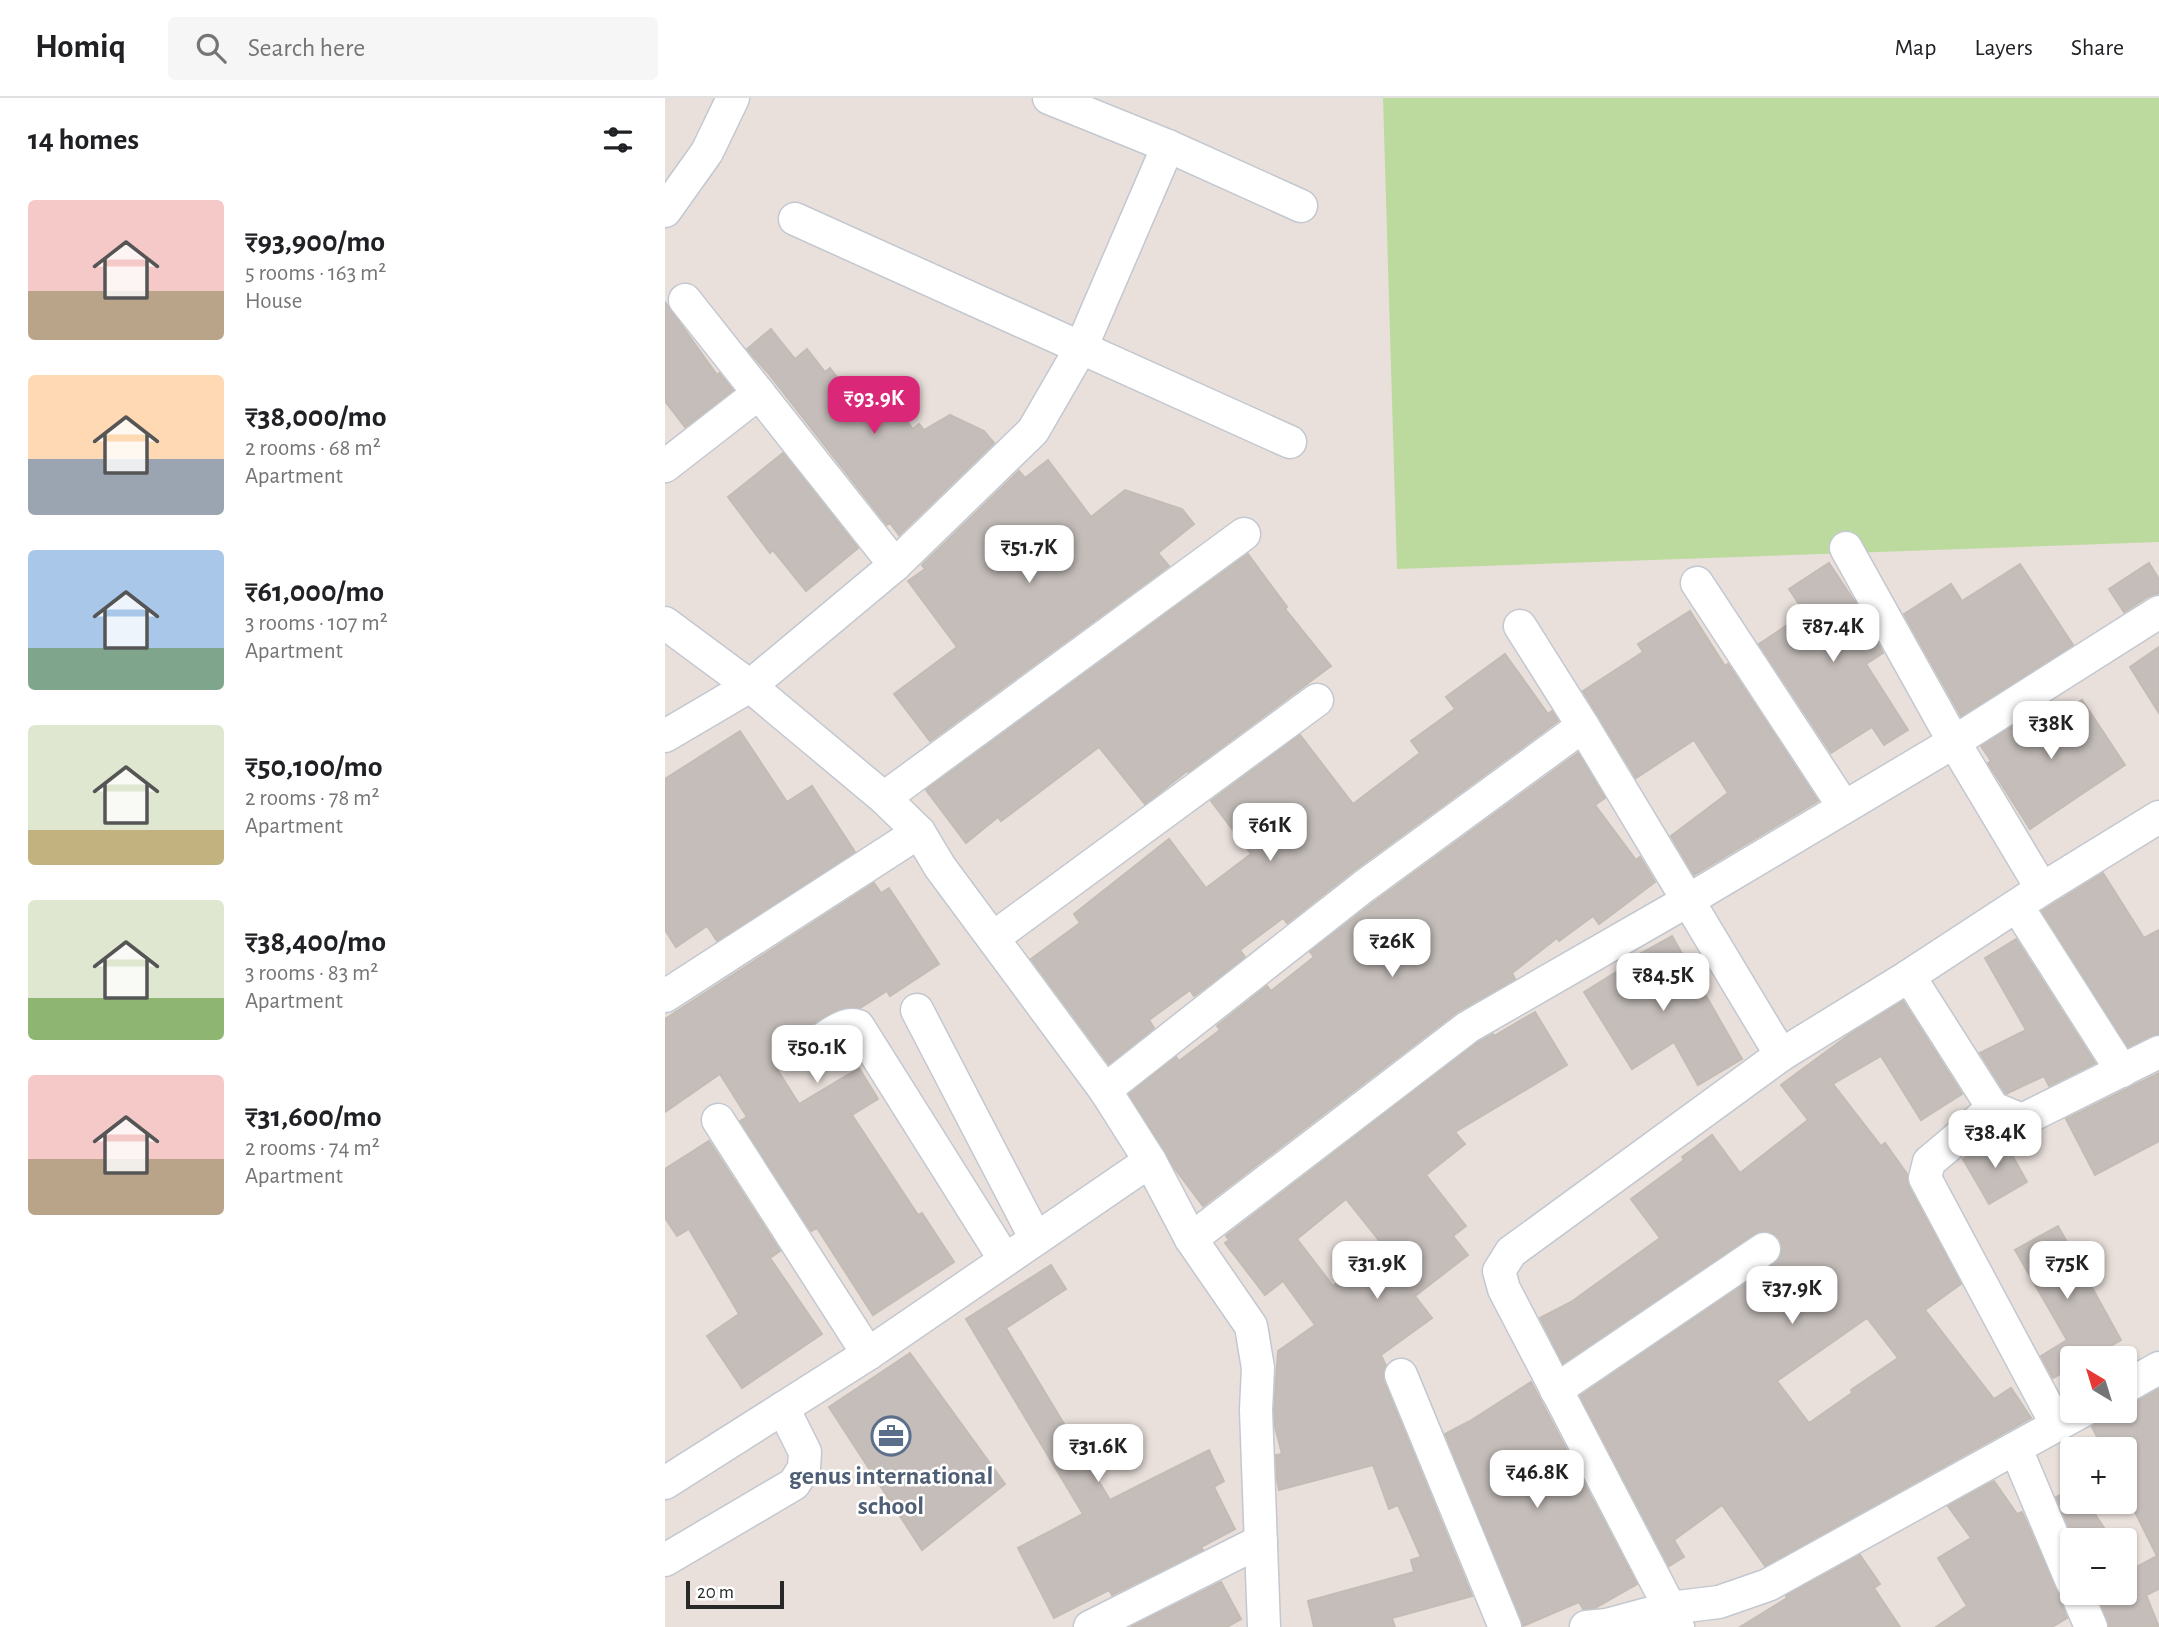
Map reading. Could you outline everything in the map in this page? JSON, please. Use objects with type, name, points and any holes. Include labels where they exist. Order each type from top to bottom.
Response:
[{"type":"street","points":[[665,211],[708,152],[733,98]]},
{"type":"street","points":[[1049,98],[1168,146],[1301,206]]},
{"type":"street","points":[[665,736],[750,686],[895,565],[1033,431],[1081,348],[1168,146]]},
{"type":"street","points":[[795,219],[1290,442]]},
{"type":"street","points":[[685,300],[895,565]]},
{"type":"street","points":[[665,466],[759,393]]},
{"type":"street","points":[[884,798],[1244,534]]},
{"type":"street","points":[[1846,548],[1954,742],[2029,897],[2122,1071]]},
{"type":"street","points":[[1697,583],[1844,807]]},
{"type":"street","points":[[1191,1239],[1468,1027],[1954,742],[2159,612]]},
{"type":"street","points":[[665,622],[750,686],[884,798],[919,832],[940,867],[1105,1090],[1150,1161],[1191,1239],[1251,1326],[1258,1367],[1256,1410],[1264,1627]]},
{"type":"street","points":[[1520,626],[1781,1055]]},
{"type":"street","points":[[993,938],[1317,700]]},
{"type":"street","points":[[1105,1090],[1363,887],[1583,726]]},
{"type":"street","points":[[1674,1618],[1504,1289],[1499,1271],[1511,1252],[1781,1055],[2159,817]]},
{"type":"street","points":[[665,996],[919,832]]},
{"type":"street","points":[[1909,976],[1993,1108],[2022,1120],[2159,1052]]},
{"type":"street","points":[[917,1010],[1036,1239]]},
{"type":"street","points":[[813,1045],[845,1026],[859,1026],[1005,1261]]},
{"type":"street","points":[[1993,1108],[1929,1162],[1924,1178],[2060,1400]]},
{"type":"street","points":[[718,1120],[868,1354]]},
{"type":"street","points":[[665,1483],[868,1354],[1150,1161]]},
{"type":"street","points":[[1556,1390],[1763,1250]]},
{"type":"street","points":[[2137,1380],[2159,1368]]},
{"type":"street","points":[[1401,1375],[1505,1627]]},
{"type":"street","points":[[665,1560],[795,1484],[804,1468],[805,1452],[783,1408]]},
{"type":"street","points":[[1586,1627],[1674,1618],[1768,1585],[2062,1423]]},
{"type":"street","points":[[2016,1449],[2060,1554]]},
{"type":"street","points":[[1090,1627],[1261,1541]]},
{"type":"street","points":[[2082,1605],[2091,1627]]},
{"type":"green space","points":[[1383,98],[2159,98],[2159,542],[1397,569]]},
{"type":"building","points":[[665,302],[717,375],[719,373],[733,390],[685,427],[665,401]]},
{"type":"building","points":[[771,329],[795,359],[807,349],[825,372],[830,368],[853,399],[876,382],[913,429],[919,424],[924,430],[950,415],[984,431],[994,443],[899,535],[890,523],[887,525],[747,349]]},
{"type":"building","points":[[783,453],[858,548],[806,591],[773,550],[770,553],[728,497]]},
{"type":"building","points":[[1048,460],[1091,517],[1125,490],[1182,509],[1194,524],[1158,553],[1169,566],[930,741],[894,694],[957,647],[908,581],[925,569],[922,565],[1019,471],[1025,478]]},
{"type":"building","points":[[1248,554],[1287,607],[1285,609],[1331,666],[1145,804],[1099,747],[1001,821],[998,817],[966,843],[926,790]]},
{"type":"building","points":[[1829,563],[1859,608],[1883,653],[1866,664],[1908,730],[1884,745],[1872,727],[1831,753],[1759,644],[1805,613],[1789,589]]},
{"type":"building","points":[[2149,563],[2159,579],[2159,593],[2149,596],[2124,612],[2109,589]]},
{"type":"building","points":[[2020,564],[2073,645],[1961,716],[1904,614],[1951,584],[1962,601]]},
{"type":"building","points":[[1690,611],[1818,801],[1694,875],[1671,836],[1728,793],[1694,740],[1636,778],[1583,691],[1643,652],[1638,644]]},
{"type":"building","points":[[2159,647],[2159,713],[2130,667]]},
{"type":"building","points":[[1505,654],[1548,714],[1552,711],[1558,721],[1287,923],[1283,918],[1240,950],[1245,957],[1194,996],[1190,990],[1149,1020],[1154,1028],[1109,1064],[1031,959],[1080,923],[1074,914],[1169,839],[1206,888],[1251,854],[1211,801],[1300,735],[1353,804],[1420,753],[1411,741],[1455,709],[1446,697]]},
{"type":"building","points":[[2082,700],[2125,765],[2030,829],[1988,763],[1991,761],[1981,746],[2040,709],[2048,722]]},
{"type":"building","points":[[740,731],[787,802],[812,786],[855,852],[717,941],[707,926],[676,947],[665,930],[665,779]]},
{"type":"building","points":[[1578,753],[1605,798],[1595,805],[1636,860],[1640,857],[1655,882],[1599,924],[1593,916],[1559,941],[1557,938],[1512,973],[1515,979],[1457,1012],[1203,1206],[1175,1169],[1129,1094],[1176,1057],[1179,1061],[1220,1030],[1217,1026],[1267,986],[1271,991],[1314,957],[1310,952],[1374,902]]},
{"type":"building","points":[[2103,873],[2144,938],[2159,930],[2159,1034],[2128,1047],[2042,911]]},
{"type":"building","points":[[874,883],[881,893],[889,888],[939,964],[890,996],[887,991],[860,1008],[844,1008],[827,1015],[804,1029],[797,1035],[796,1040],[770,1058],[799,1104],[859,1068],[878,1099],[852,1115],[918,1215],[922,1213],[954,1262],[873,1315],[817,1228],[811,1231],[740,1121],[747,1117],[720,1074],[665,1112],[665,1019]]},
{"type":"building","points":[[1672,936],[1742,1059],[1698,1085],[1674,1042],[1632,1069],[1584,992],[1629,964],[1627,961]]},
{"type":"building","points":[[2016,939],[2095,1063],[2049,1086],[2044,1076],[2006,1094],[1980,1053],[2026,1030],[1985,958]]},
{"type":"building","points":[[1903,1001],[1962,1094],[1921,1120],[1881,1056],[1833,1084],[1881,1146],[1885,1143],[1907,1174],[1909,1187],[1961,1284],[1925,1310],[1994,1399],[2011,1388],[2031,1418],[1765,1566],[1722,1505],[1674,1540],[1684,1557],[1669,1566],[1580,1396],[1774,1264],[1781,1256],[1780,1239],[1771,1232],[1754,1234],[1563,1363],[1540,1318],[1571,1302],[1660,1238],[1631,1199],[1684,1160],[1682,1157],[1712,1135],[1740,1173],[1808,1120],[1781,1085],[1850,1034]],"holes":[[[1867,1318],[1898,1358],[1809,1423],[1777,1381]]]},
{"type":"building","points":[[1535,1012],[1567,1065],[1455,1132],[1465,1144],[1426,1175],[1466,1226],[1453,1236],[1468,1255],[1415,1296],[1432,1318],[1381,1355],[1386,1366],[1383,1373],[1384,1382],[1472,1596],[1392,1618],[1395,1627],[1314,1627],[1308,1601],[1414,1572],[1411,1560],[1421,1557],[1398,1505],[1389,1509],[1373,1465],[1279,1490],[1276,1455],[1282,1454],[1274,1410],[1278,1351],[1315,1325],[1283,1281],[1265,1295],[1225,1243],[1229,1240],[1226,1236],[1478,1042],[1493,1034],[1494,1036]],"holes":[[[1346,1199],[1385,1248],[1333,1286],[1297,1239]]]},
{"type":"building","points":[[2159,1073],[2159,1141],[2095,1175],[2066,1119]]},
{"type":"building","points":[[2002,1137],[2027,1182],[1989,1204],[1963,1159]]},
{"type":"building","points":[[709,1141],[780,1251],[770,1258],[822,1334],[742,1388],[707,1336],[739,1314],[689,1229],[677,1236],[665,1218],[665,1169]]},
{"type":"building","points":[[2058,1226],[2121,1340],[2110,1346],[2060,1346],[2060,1374],[2053,1378],[2041,1356],[2067,1340],[2015,1250]]},
{"type":"building","points":[[1051,1265],[1066,1289],[1006,1328],[1110,1500],[1209,1450],[1224,1481],[1214,1487],[1235,1529],[1201,1547],[1203,1550],[1112,1595],[1109,1590],[1054,1618],[1018,1548],[1083,1514],[966,1319]]},
{"type":"building","points":[[910,1353],[1005,1484],[922,1550],[829,1407]]},
{"type":"building","points":[[1531,1382],[1637,1584],[1595,1608],[1583,1609],[1579,1602],[1523,1626],[1445,1434]]},
{"type":"building","points":[[2159,1389],[2159,1589],[2146,1595],[2159,1627],[2109,1627],[2101,1605],[2137,1605],[2137,1567],[2157,1556],[2136,1514],[2137,1437],[2097,1437],[2092,1427],[2096,1423],[2137,1423],[2137,1401]]},
{"type":"building","points":[[1994,1481],[2017,1514],[2022,1512],[2067,1618],[2052,1627],[1936,1627],[1967,1606],[1938,1558],[1971,1538],[1948,1506]]},
{"type":"building","points":[[2063,1514],[2095,1514],[2104,1528],[2069,1528]]},
{"type":"building","points":[[1860,1555],[1880,1584],[1874,1588],[1900,1627],[1740,1627],[1787,1598],[1786,1596]]},
{"type":"building","points":[[1221,1582],[1241,1619],[1227,1627],[1131,1627]]},
{"type":"place","name":"genus international school","points":[[891,1436]]}]
